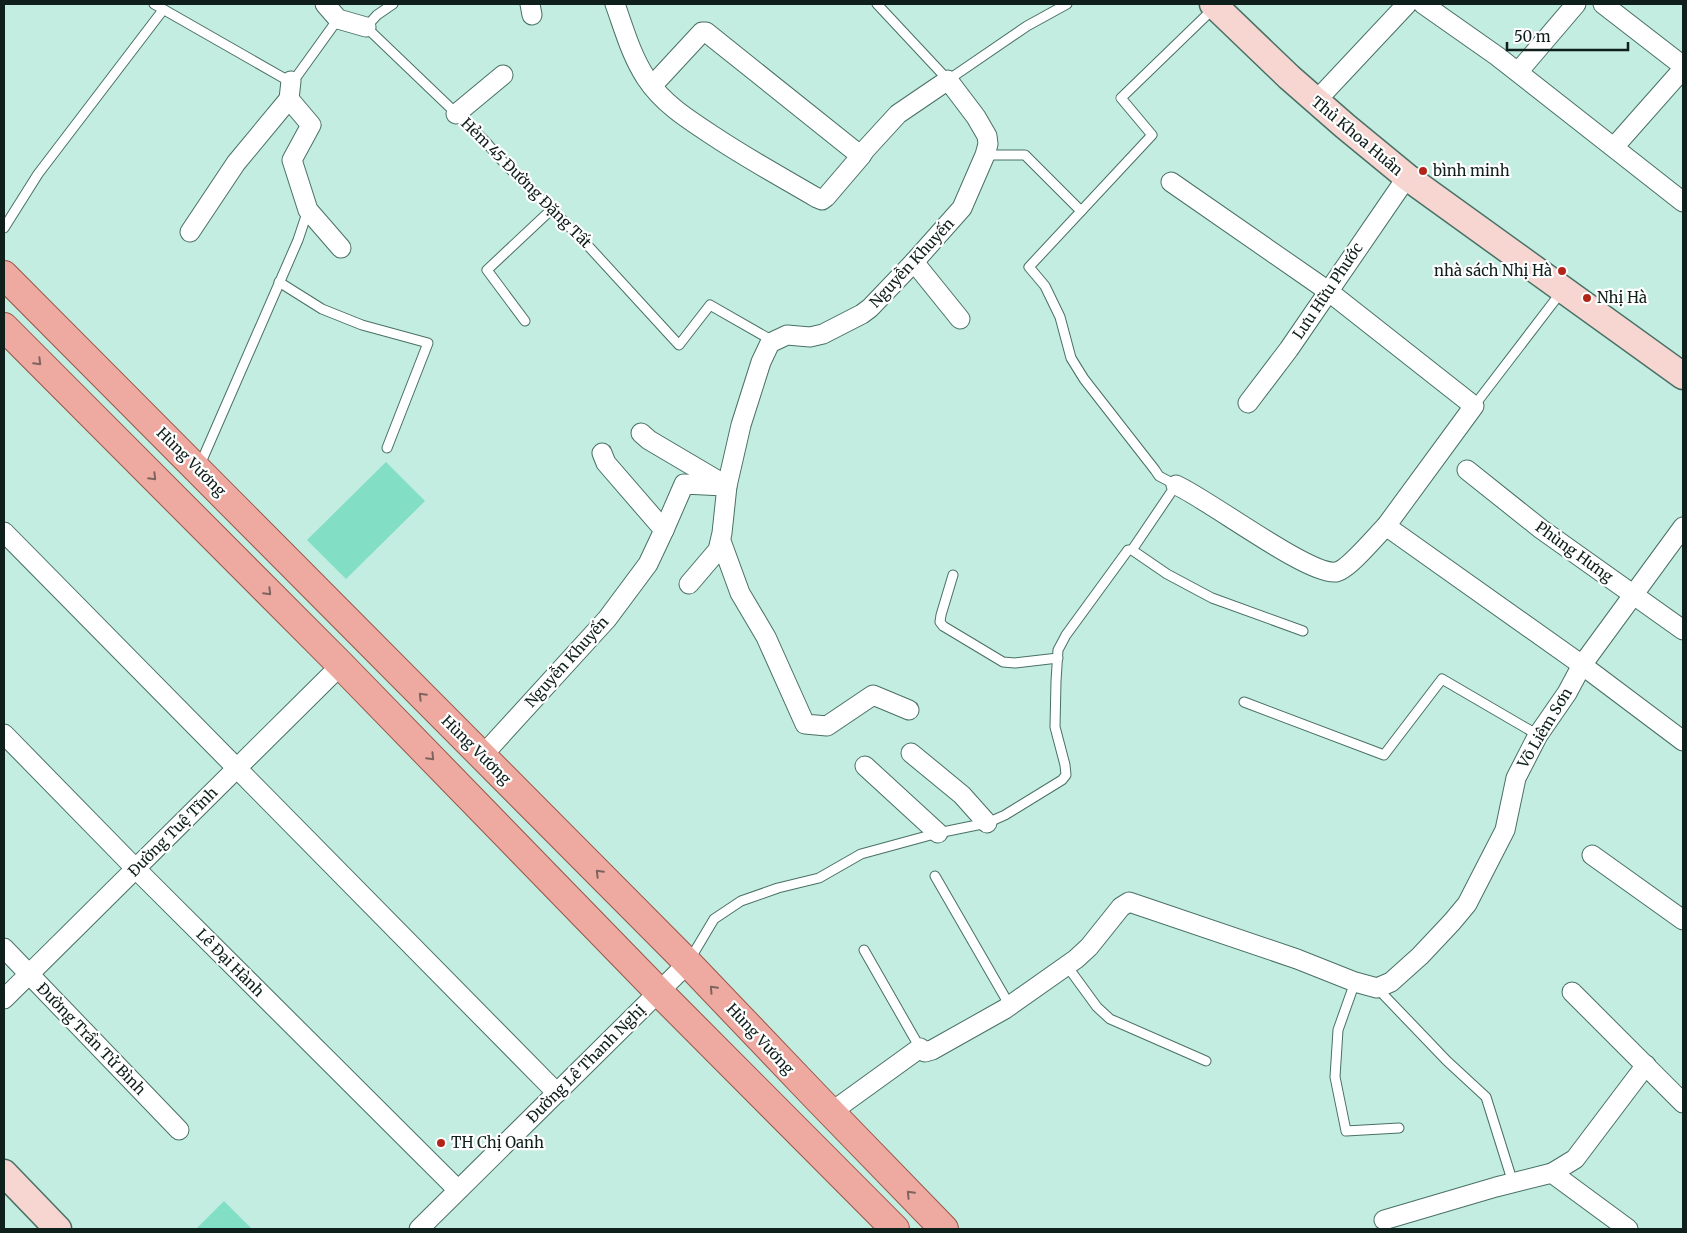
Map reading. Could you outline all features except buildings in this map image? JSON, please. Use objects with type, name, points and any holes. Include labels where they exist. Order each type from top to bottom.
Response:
[{"type":"main road","name":"Thủ Khoa Huân","points":[[1215,5],[1316,102],[1407,177],[1683,376]]},
{"type":"main road","name":"Hùng Vương","points":[[4,277],[198,469],[688,963],[944,1229]]},
{"type":"main road","points":[[4,328],[341,665],[659,992],[895,1229]]},
{"type":"main road","points":[[4,1173],[58,1229]]},
{"type":"street","points":[[325,4],[338,19]]},
{"type":"street","points":[[615,4],[631,52],[652,86],[666,103],[733,149],[822,200],[898,114],[948,80]]},
{"type":"street","points":[[1316,102],[1407,4]]},
{"type":"street","points":[[1423,4],[1518,72],[1683,202]]},
{"type":"street","points":[[1518,72],[1576,4]]},
{"type":"street","points":[[1603,4],[1683,68],[1614,148]]},
{"type":"street","name":"Hẻm 45 Đường Đặng Tất","points":[[338,19],[366,28]]},
{"type":"street","points":[[652,86],[702,32],[706,32],[861,156]]},
{"type":"street","points":[[456,114],[504,75]]},
{"type":"street","name":"Nguyễn Khuyến","points":[[772,341],[788,335],[810,337],[823,334],[862,314],[914,262],[962,208],[988,144],[987,136],[982,127],[948,80]]},
{"type":"street","points":[[190,232],[236,163],[290,90],[311,125],[292,160],[308,210],[341,248]]},
{"type":"street","name":"Lưu Hữu Phước","points":[[1248,402],[1288,349],[1407,177]]},
{"type":"street","points":[[1172,182],[1328,291],[1474,406],[1386,526],[1348,565],[1336,572],[1321,570],[1304,562],[1176,485]]},
{"type":"street","points":[[914,262],[960,319]]},
{"type":"street","points":[[689,584],[718,550],[721,541],[727,486],[744,416],[764,355],[772,341]]},
{"type":"street","points":[[641,433],[649,440],[727,486]]},
{"type":"street","points":[[602,453],[606,463],[664,530]]},
{"type":"street","name":"Phùng Hưng","points":[[1467,470],[1541,529],[1683,630]]},
{"type":"street","name":"Nguyễn Khuyến","points":[[482,756],[607,619],[648,564],[684,484],[727,486]]},
{"type":"street","points":[[1386,526],[1582,666],[1683,741]]},
{"type":"street","name":"Võ Liêm Sơn","points":[[1384,985],[1420,956],[1467,904],[1505,830],[1516,778],[1538,735],[1582,666],[1683,527]]},
{"type":"street","points":[[4,532],[557,1093]]},
{"type":"street","points":[[721,541],[740,592],[766,636],[805,724],[827,726],[873,695],[909,710]]},
{"type":"street","name":"Đường Tuệ Tĩnh","points":[[4,999],[341,665]]},
{"type":"street","name":"Lê Đại Hành","points":[[4,734],[136,869],[458,1190]]},
{"type":"street","points":[[911,753],[962,795],[987,823]]},
{"type":"street","points":[[865,766],[938,833]]},
{"type":"street","points":[[1592,855],[1683,920]]},
{"type":"street","points":[[830,1112],[920,1048],[925,1052],[932,1050],[1010,1006],[1085,952],[1121,907],[1129,902],[1297,959],[1355,982],[1384,985]]},
{"type":"street","name":"Đường Trần Tử Bình","points":[[4,948],[179,1130]]},
{"type":"street","name":"Đường Lê Thanh Nghị","points":[[419,1229],[688,963]]},
{"type":"street","points":[[1572,992],[1683,1102]]},
{"type":"street","points":[[1384,1220],[1552,1173],[1575,1158],[1646,1065]]},
{"type":"street","points":[[1552,1173],[1628,1229]]},
{"type":"lane","points":[[154,4],[287,80],[290,90]]},
{"type":"lane","points":[[366,28],[377,15],[392,4]]},
{"type":"lane","points":[[877,4],[948,80],[1027,26],[1067,4]]},
{"type":"lane","points":[[688,963],[714,919],[741,901],[778,888],[819,878],[861,854],[938,833],[987,823],[1005,816],[1062,780],[1066,775],[1055,727],[1058,650],[1066,635],[1121,556],[1128,550],[1132,550],[1176,485],[1159,476],[1084,379],[1071,358],[1060,317],[1044,286],[1029,267],[1152,135],[1121,98],[1215,5]]},
{"type":"lane","points":[[4,228],[38,174],[164,10]]},
{"type":"lane","points":[[290,90],[297,76],[338,19]]},
{"type":"lane","name":"Hẻm 45 Đường Đặng Tất","points":[[366,28],[580,237],[679,345],[710,305],[772,341]]},
{"type":"lane","points":[[985,155],[1025,155],[1081,211]]},
{"type":"lane","points":[[524,321],[487,270],[552,209]]},
{"type":"lane","points":[[198,469],[298,240],[308,210]]},
{"type":"lane","points":[[279,282],[322,309],[362,325],[428,343],[387,448]]},
{"type":"lane","points":[[1474,406],[1563,290]]},
{"type":"lane","points":[[1132,550],[1167,574],[1212,598],[1304,631]]},
{"type":"lane","points":[[953,575],[941,615],[940,622],[943,626],[1003,662],[1015,663],[1058,658]]},
{"type":"lane","points":[[1244,702],[1384,755],[1442,679],[1538,735]]},
{"type":"lane","points":[[935,876],[1010,1006]]},
{"type":"lane","points":[[864,950],[920,1048]]},
{"type":"lane","points":[[1066,966],[1093,1002],[1110,1019],[1206,1061]]},
{"type":"lane","points":[[1355,982],[1338,1030],[1335,1077],[1346,1131],[1399,1128]]},
{"type":"lane","points":[[1384,985],[1447,1061],[1486,1097],[1513,1183]]},
{"type":"place","name":"bình minh","points":[[1423,171]]},
{"type":"place","name":"nhà sách Nhị Hà","points":[[1562,271]]},
{"type":"place","name":"Nhị Hà","points":[[1587,298]]},
{"type":"place","name":"TH Chị Oanh","points":[[441,1143]]}]
